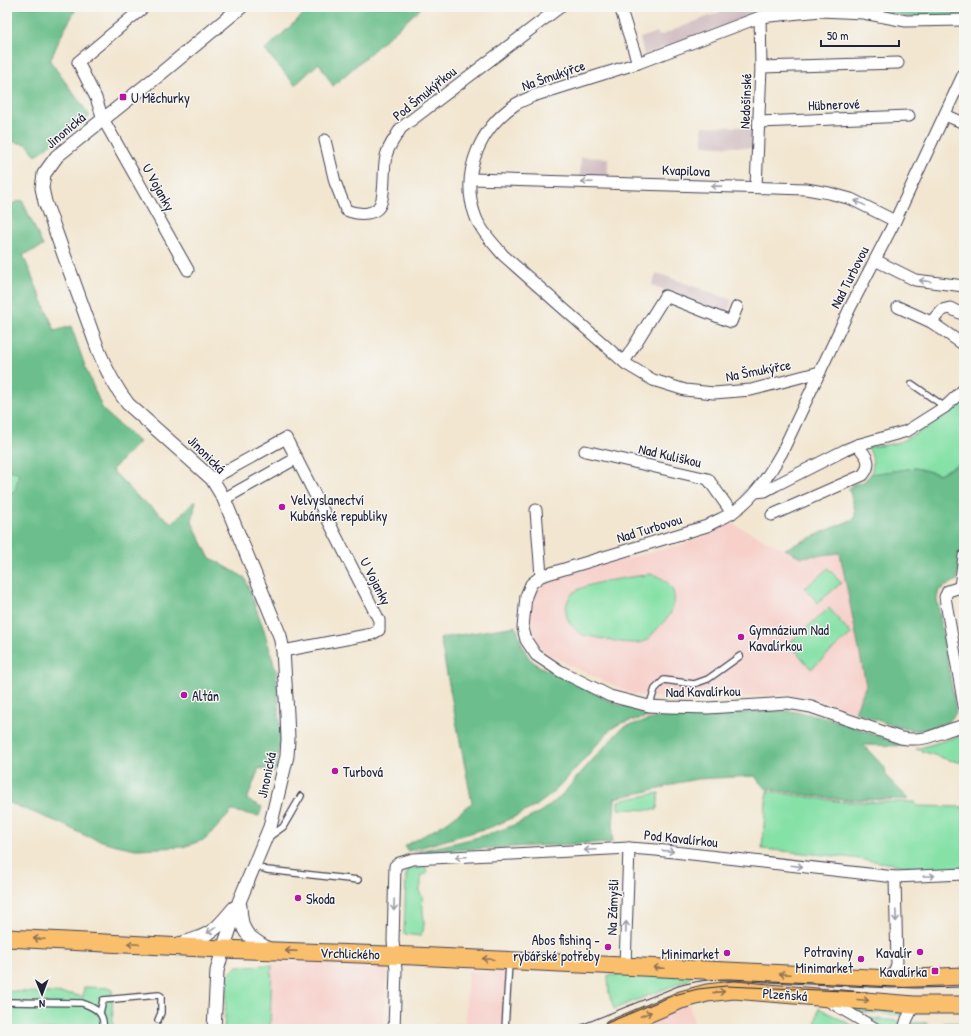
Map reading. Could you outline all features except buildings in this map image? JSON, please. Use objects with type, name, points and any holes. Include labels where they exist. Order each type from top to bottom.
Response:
[{"type":"main road","name":"Vrchlického","points":[[7,938],[172,945],[223,949],[394,955],[693,969]]},
{"type":"main road","name":"Plzeňská","points":[[693,969],[891,979],[964,976]]},
{"type":"main road","name":"Plzeňská","points":[[612,1029],[681,1000],[707,993],[734,990],[914,1005],[964,1005]]},
{"type":"street","name":"U Vojanky","points":[[144,7],[78,62],[96,98],[103,119],[188,270]]},
{"type":"street","name":"Jinonická","points":[[214,1029],[217,972],[223,949],[239,902],[266,840],[277,802],[287,756],[287,714],[283,651],[280,636],[224,500],[212,479],[194,461],[128,404],[117,390],[108,374],[45,202],[42,188],[44,174],[57,156],[241,7]]},
{"type":"street","name":"Pod Šmukýřkou","points":[[325,140],[335,182],[346,210],[356,214],[366,214],[376,210],[382,201],[386,154],[401,128],[560,7]]},
{"type":"street","points":[[620,7],[638,63]]},
{"type":"street","name":"Na Šmukýřce","points":[[820,372],[751,390],[714,393],[685,390],[653,380],[624,362],[503,255],[487,237],[475,216],[470,194],[473,160],[480,143],[491,126],[500,116],[517,103],[532,96],[638,63],[760,17],[821,11],[863,13],[906,21],[964,20]]},
{"type":"street","name":"Nedošínské","points":[[756,187],[761,67],[760,17]]},
{"type":"street","points":[[761,67],[898,63]]},
{"type":"street","name":"Nad Turbovou","points":[[541,576],[707,526],[732,513],[756,492],[771,472],[782,452],[895,221],[964,73]]},
{"type":"street","points":[[945,115],[964,123]]},
{"type":"street","name":"Hübnerové","points":[[759,122],[909,116]]},
{"type":"street","name":"Kvapilova","points":[[471,178],[806,189],[851,199],[895,221]]},
{"type":"street","points":[[875,260],[916,280],[964,286]]},
{"type":"street","points":[[624,362],[665,296],[731,322],[738,307]]},
{"type":"street","points":[[898,307],[931,322],[964,345]]},
{"type":"street","points":[[931,322],[942,310],[950,308],[964,315]]},
{"type":"street","name":"Nad Turbovou","points":[[756,492],[765,491],[811,466],[857,445],[907,430],[945,407],[964,389]]},
{"type":"street","name":"U Vojanky","points":[[212,479],[286,438],[379,620],[379,630],[372,634],[283,651]]},
{"type":"street","points":[[772,515],[856,479],[863,474],[867,470],[868,461],[864,452],[857,445]]},
{"type":"street","name":"Nad Kuliškou","points":[[585,451],[708,479],[732,513]]},
{"type":"street","points":[[224,500],[297,458]]},
{"type":"street","points":[[536,510],[541,576]]},
{"type":"street","points":[[964,556],[962,587],[948,591],[945,597],[964,706]]},
{"type":"street","name":"Nad Kavalírkou","points":[[541,576],[531,584],[526,596],[523,617],[523,628],[526,640],[536,655],[560,671],[610,696],[649,706],[708,708],[788,703],[811,706],[901,738],[912,740],[926,739],[964,726]]},
{"type":"street","name":"Pod Kavalírkou","points":[[394,955],[392,941],[395,866],[399,863],[413,859],[629,848],[895,877],[964,874]]},
{"type":"street","name":"Na Zámyšli","points":[[625,966],[629,848]]},
{"type":"street","points":[[891,979],[897,965],[895,877]]},
{"type":"street","points":[[172,945],[191,941],[217,928],[239,902]]},
{"type":"street","points":[[239,902],[240,921],[248,936],[270,950]]},
{"type":"street","points":[[394,955],[396,970],[394,1029]]},
{"type":"street","points":[[821,997],[876,1029]]},
{"type":"street","points":[[904,1029],[914,1005]]},
{"type":"lane","points":[[912,384],[945,407]]},
{"type":"lane","points":[[649,706],[655,689],[664,680],[694,684],[708,679],[740,656]]},
{"type":"lane","points":[[266,840],[284,827],[301,796]]},
{"type":"lane","points":[[255,866],[267,870],[358,880]]},
{"type":"lane","points":[[505,1029],[509,960]]},
{"type":"lane","points":[[100,1013],[103,1000],[159,995],[161,996],[161,1013],[158,1020]]},
{"type":"lane","points":[[7,1002],[82,1003],[94,1007],[100,1013],[104,1024],[103,1029]]},
{"type":"shaded area","points":[[732,7],[789,7],[770,10],[730,23],[644,55],[640,38],[657,32],[659,36]]},
{"type":"shaded area","points":[[702,126],[754,127],[753,148],[703,145]]},
{"type":"shaded area","points":[[581,157],[608,158],[608,178],[580,178]]},
{"type":"shaded area","points":[[657,273],[732,300],[727,315],[652,285]]},
{"type":"shaded area","points":[[729,522],[801,557],[840,553],[866,685],[855,712],[833,704],[801,696],[785,695],[676,699],[635,695],[544,652],[537,642],[530,616],[534,593],[549,579],[686,543],[712,533]]},
{"type":"shaded area","points":[[272,960],[388,966],[383,1029],[270,1029]]},
{"type":"shaded area","points":[[468,971],[506,972],[504,1029],[403,1029],[403,1024],[434,1026],[434,1024],[454,1024],[465,1022]]},
{"type":"shaded area","points":[[689,1003],[695,1029],[646,1029],[643,1024]]},
{"type":"green space","points":[[7,7],[77,7],[60,38],[50,61],[90,116],[55,140],[36,156],[27,144],[7,141]]},
{"type":"green space","points":[[311,7],[422,7],[333,86],[319,63],[295,85],[265,50]]},
{"type":"green space","points":[[843,7],[964,7],[964,16],[908,17]]},
{"type":"green space","points":[[22,200],[43,246],[23,255],[55,331],[71,326],[86,369],[103,410],[139,442],[112,470],[139,498],[172,523],[196,500],[192,522],[209,557],[245,578],[264,630],[276,671],[281,738],[275,772],[259,768],[247,800],[262,807],[259,816],[232,811],[206,839],[183,847],[136,849],[112,844],[86,836],[60,823],[7,802],[7,494],[15,491],[19,473],[7,469],[7,206]]},
{"type":"green space","points":[[964,397],[964,452],[961,463],[939,474],[915,468],[871,474],[872,460],[868,447],[892,444],[907,438],[943,416]]},
{"type":"green space","points":[[964,452],[964,503],[958,508],[964,518],[964,547],[957,580],[939,590],[937,599],[956,712],[953,718],[943,724],[924,730],[901,728],[855,712],[866,685],[840,553],[801,557],[785,549],[855,518],[855,510],[849,489],[852,485],[863,482],[871,474],[915,468],[939,474],[961,463]]},
{"type":"green space","points":[[7,469],[20,473],[15,491],[7,494]]},
{"type":"green space","points":[[828,568],[841,583],[818,603],[805,588]]},
{"type":"green space","points":[[651,574],[664,580],[672,588],[674,600],[669,616],[647,640],[637,643],[630,643],[583,635],[574,628],[567,619],[566,609],[568,600],[572,594],[578,590],[597,583]]},
{"type":"green space","points":[[829,608],[851,634],[811,669],[789,643]]},
{"type":"green space","points":[[516,626],[523,648],[529,658],[537,665],[619,705],[664,712],[621,723],[611,729],[560,786],[536,806],[491,827],[408,851],[405,846],[446,823],[472,803],[440,638]]},
{"type":"green space","points":[[790,711],[826,717],[905,746],[863,745],[885,768],[886,776],[909,799],[844,800],[767,789],[755,776],[697,779],[615,798],[612,842],[414,852],[469,840],[505,829],[538,813],[561,796],[622,728],[627,726],[667,715],[670,712],[679,714],[723,714]]},
{"type":"green space","points":[[964,735],[964,763],[949,760],[916,749]]},
{"type":"green space","points":[[767,791],[844,802],[915,802],[917,806],[964,807],[964,869],[934,870],[845,857],[762,849]]},
{"type":"green space","points":[[659,793],[657,810],[618,809],[618,801]]},
{"type":"green space","points":[[426,867],[427,874],[421,875],[421,885],[419,891],[422,896],[423,931],[420,936],[404,934],[406,875],[410,868]]},
{"type":"green space","points":[[272,965],[270,1029],[224,1029],[228,975],[237,966]]},
{"type":"green space","points":[[622,971],[692,974],[690,979],[614,1009],[609,993],[608,975],[615,975]]},
{"type":"green space","points":[[84,987],[112,988],[113,1029],[7,1029],[7,991],[72,994],[83,997]]},
{"type":"green space","points":[[819,1008],[859,1029],[814,1029]]},
{"type":"green space","points":[[855,1008],[900,1012],[901,1015],[857,1013],[854,1011]]},
{"type":"green space","points":[[866,1018],[901,1021],[897,1029],[886,1029]]},
{"type":"green space","points":[[912,1023],[926,1023],[928,1024],[929,1029],[909,1029]]},
{"type":"green space","points":[[944,1023],[964,1023],[964,1029],[946,1029],[944,1028]]},
{"type":"tram line","points":[[571,1029],[678,986],[710,980],[730,979],[915,988],[964,987]]},
{"type":"tram line","points":[[593,1029],[674,995],[698,989],[726,986],[867,992]]},
{"type":"place","name":"U Měchurky","points":[[123,97]]},
{"type":"place","name":"Velvyslanectví Kubánské republiky","points":[[282,507]]},
{"type":"place","name":"Gymnázium Nad Kavalírkou","points":[[741,637]]},
{"type":"place","name":"Altán","points":[[184,695]]},
{"type":"place","name":"Turbová","points":[[335,771]]},
{"type":"place","name":"Skoda","points":[[298,898]]},
{"type":"place","name":"Abos fishing - rybářské potřeby","points":[[608,947]]},
{"type":"place","name":"Kavalír","points":[[920,952]]},
{"type":"place","name":"Minimarket","points":[[727,953]]},
{"type":"place","name":"Potraviny Minimarket","points":[[861,959]]},
{"type":"place","name":"Kavalírka","points":[[935,971]]}]
